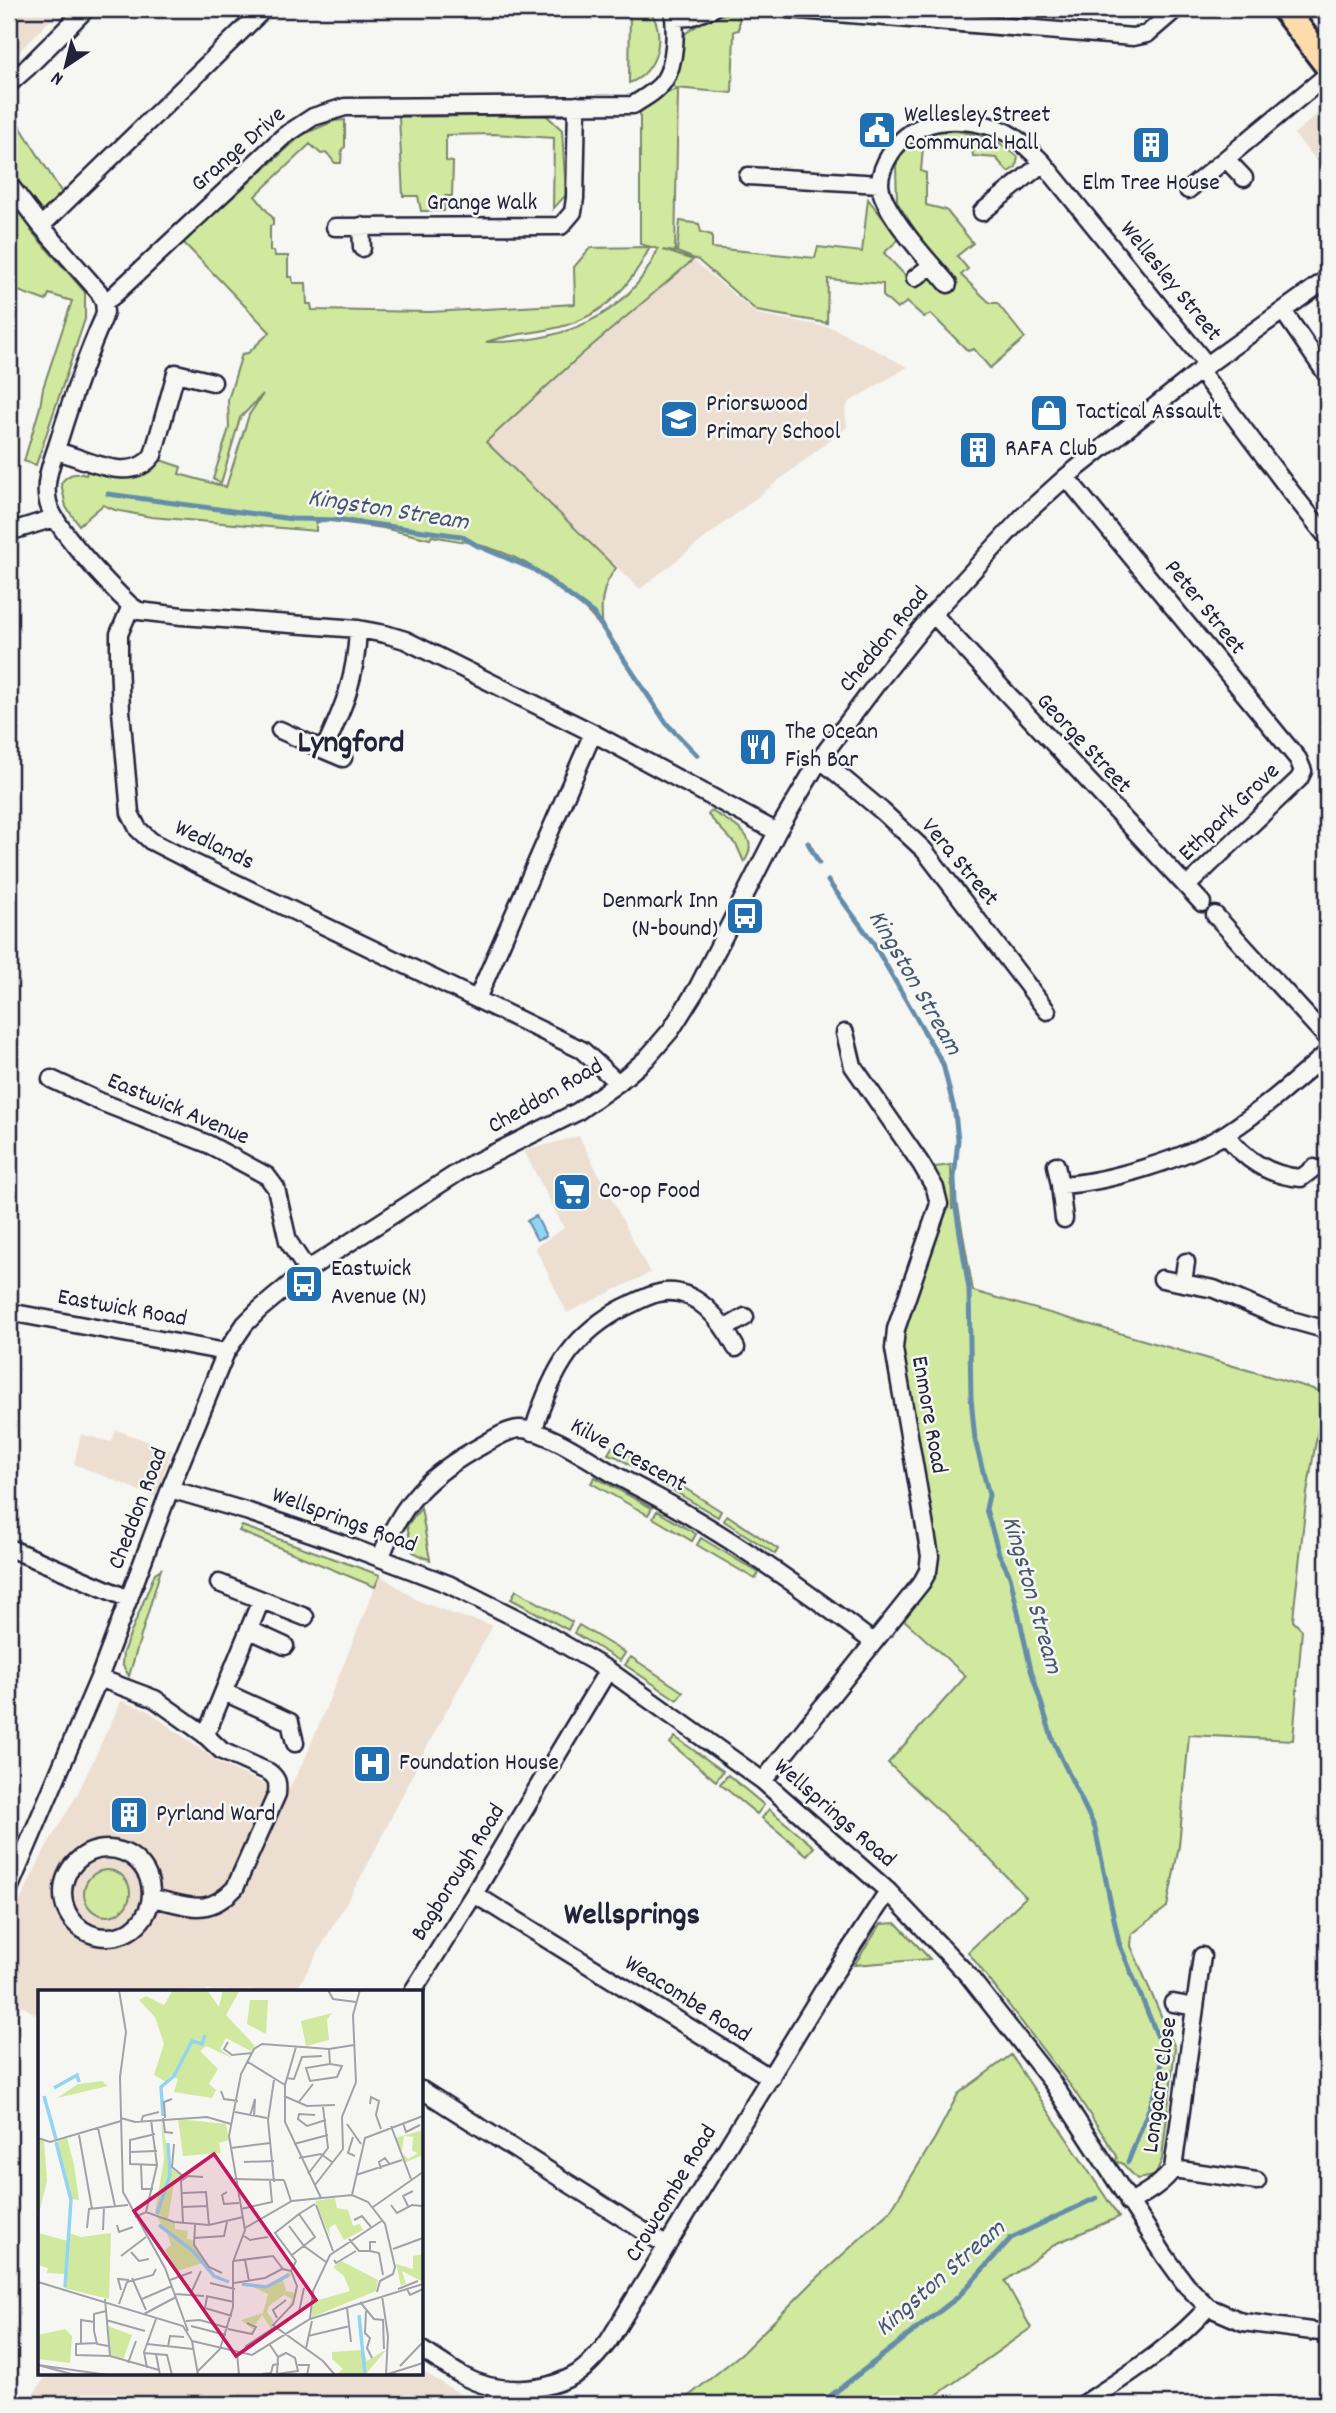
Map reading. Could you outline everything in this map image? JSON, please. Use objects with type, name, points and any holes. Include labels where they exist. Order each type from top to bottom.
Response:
[{"type":"main road","points":[[1294,12],[1327,65]]},
{"type":"street","points":[[9,84],[86,9]]},
{"type":"street","points":[[41,226],[264,9]]},
{"type":"street","points":[[674,13],[690,17],[712,9]]},
{"type":"street","points":[[787,9],[1133,37],[1147,34],[1176,9]]},
{"type":"street","name":"Grange Drive","points":[[104,302],[284,136],[313,117],[345,107],[383,105],[633,105],[664,82],[672,55],[674,13]]},
{"type":"street","points":[[1188,190],[1327,75]]},
{"type":"street","name":"Grange Walk","points":[[335,227],[561,226],[572,212],[575,198],[577,105]]},
{"type":"street","name":"Wellesley Street","points":[[880,184],[887,160],[902,138],[912,130],[938,121],[968,122],[997,128],[1020,141],[1043,163],[1204,368],[1288,488],[1327,537]]},
{"type":"street","points":[[1226,159],[1244,178]]},
{"type":"street","points":[[982,212],[1043,163]]},
{"type":"street","points":[[748,176],[880,184],[895,219],[948,284]]},
{"type":"street","points":[[9,184],[41,226],[99,292],[104,302],[103,319],[76,383],[47,477],[48,501],[54,518],[106,581],[131,606],[139,611],[193,617],[358,629],[405,640],[593,733],[777,832]]},
{"type":"street","points":[[361,226],[362,248]]},
{"type":"street","points":[[915,278],[932,265]]},
{"type":"street","name":"Cheddon Road","points":[[9,1889],[99,1678],[170,1489],[226,1352],[245,1324],[307,1270],[468,1167],[577,1112],[646,1059],[671,1030],[698,987],[777,832],[820,759],[933,614],[1025,514],[1066,477],[1204,368],[1327,279]]},
{"type":"street","points":[[1283,311],[1327,375]]},
{"type":"street","points":[[55,451],[111,468],[137,469],[147,464],[153,455],[176,373],[213,382]]},
{"type":"street","name":"Peter Street","points":[[1066,477],[1298,759],[1303,771]]},
{"type":"street","points":[[9,532],[54,518]]},
{"type":"street","name":"Wedlands","points":[[131,606],[119,634],[119,660],[130,813],[138,829],[151,841],[582,1051],[618,1083]]},
{"type":"street","name":"George Street","points":[[933,614],[1049,742],[1202,903]]},
{"type":"street","points":[[324,750],[351,687],[357,659],[358,629]]},
{"type":"street","points":[[280,730],[343,758]]},
{"type":"street","points":[[477,999],[593,733]]},
{"type":"street","name":"Vera Street","points":[[820,759],[923,850],[1047,1011]]},
{"type":"street","name":"Ethpark Grove","points":[[1187,886],[1299,779],[1303,771]]},
{"type":"street","points":[[1215,915],[1327,1038]]},
{"type":"street","name":"Enmore Road","points":[[763,1781],[922,1582],[930,1556],[894,1349],[896,1329],[939,1205],[935,1188],[921,1164],[853,1066],[845,1033]]},
{"type":"street","points":[[1060,1185],[1082,1184],[1132,1172],[1205,1145],[1262,1109],[1327,1053]]},
{"type":"street","name":"Eastwick Avenue","points":[[51,1080],[208,1144],[267,1176],[276,1188],[288,1241],[307,1270]]},
{"type":"street","points":[[1226,1134],[1238,1151],[1286,1177],[1301,1178],[1314,1168]]},
{"type":"street","points":[[1056,1165],[1064,1219]]},
{"type":"street","points":[[1183,1283],[1186,1262]]},
{"type":"street","points":[[1162,1279],[1214,1289],[1277,1316],[1327,1330]]},
{"type":"street","points":[[533,1432],[566,1356],[583,1336],[603,1318],[661,1292],[683,1294],[703,1304],[726,1328],[736,1348]]},
{"type":"street","name":"Eastwick Road","points":[[9,1312],[226,1352]]},
{"type":"street","points":[[726,1328],[745,1317]]},
{"type":"street","name":"Kilve Crescent","points":[[380,1557],[393,1528],[412,1498],[428,1480],[454,1460],[504,1434],[520,1429],[533,1432],[574,1451],[685,1513],[827,1607],[873,1642]]},
{"type":"street","name":"Wellsprings Road","points":[[170,1489],[249,1512],[380,1557],[448,1584],[534,1627],[608,1670],[763,1781],[888,1891],[968,1975],[1052,2082],[1129,2203],[1186,2285],[1208,2307],[1243,2322],[1327,2333]]},
{"type":"street","points":[[9,1548],[130,1599]]},
{"type":"street","points":[[219,1583],[305,1617]]},
{"type":"street","points":[[204,1734],[261,1600]]},
{"type":"street","points":[[250,1630],[285,1646]]},
{"type":"street","name":"Bagborough Road","points":[[413,1990],[474,1894],[608,1670]]},
{"type":"street","points":[[99,1678],[155,1699],[204,1734],[222,1751],[276,1777],[278,1783],[277,1794],[235,1888],[224,1899],[197,1909],[152,1898]]},
{"type":"street","points":[[224,1692],[290,1722],[295,1743]]},
{"type":"street","points":[[98,1849],[112,1849],[125,1852],[142,1865],[151,1884],[152,1898],[142,1919],[125,1934],[95,1936],[81,1929],[70,1918],[64,1904],[63,1889],[70,1869],[85,1854],[98,1849]]},
{"type":"street","name":"Crowcombe Road","points":[[424,2351],[465,2377],[512,2397],[555,2385],[580,2371],[608,2342],[888,1891]]},
{"type":"street","name":"Weacombe Road","points":[[474,1894],[771,2078]]},
{"type":"street","name":"Longacre Close","points":[[1129,2203],[1155,2186],[1173,2169],[1202,1956]]},
{"type":"street","name":"Longacre Close","points":[[1173,2003],[1195,2007]]},
{"type":"street","points":[[424,2091],[667,2246]]},
{"type":"street","name":"Longacre Close","points":[[1173,2169],[1257,2181]]},
{"type":"street","points":[[1084,2404],[1147,2362],[1208,2307]]},
{"type":"shaded area","points":[[9,9],[53,9],[57,13],[9,62]]},
{"type":"shaded area","points":[[1327,106],[1327,173],[1294,134]]},
{"type":"shaded area","name":"Priorswood Primary School","points":[[693,260],[757,314],[833,328],[908,367],[849,402],[845,411],[847,427],[640,589],[486,442],[581,355]]},
{"type":"shaded area","points":[[579,1136],[650,1273],[567,1313],[535,1247],[564,1228],[524,1151]]},
{"type":"shaded area","points":[[116,1430],[172,1450],[155,1497],[74,1464],[81,1434],[111,1442]]},
{"type":"shaded area","points":[[380,1575],[417,1600],[493,1625],[421,1758],[367,1866],[297,1990],[38,1990],[38,2016],[9,1998],[9,1925],[45,1849],[78,1793],[121,1701],[147,1710],[219,1763],[267,1785],[283,1799],[305,1759]]},
{"type":"shaded area","points":[[424,2372],[477,2404],[27,2404],[47,2374]]},
{"type":"green space","points":[[648,9],[658,29],[658,40],[657,51],[647,71],[629,83],[630,11]]},
{"type":"green space","points":[[739,14],[739,30],[734,31],[732,93],[675,88],[670,80],[686,33],[707,19]]},
{"type":"green space","points":[[678,90],[675,252],[663,250],[693,260],[581,355],[486,442],[616,568],[607,582],[603,597],[603,629],[566,592],[538,571],[507,554],[476,544],[432,536],[430,539],[383,528],[324,520],[316,523],[316,531],[151,517],[103,505],[79,525],[66,507],[61,483],[69,476],[86,475],[88,469],[117,476],[137,476],[154,469],[160,460],[181,467],[179,474],[226,487],[249,415],[263,394],[240,418],[221,483],[213,479],[229,428],[228,400],[242,354],[248,353],[270,332],[183,242],[302,135],[334,121],[345,120],[345,147],[342,149],[341,163],[335,163],[327,153],[321,154],[310,144],[255,196],[273,218],[273,225],[270,226],[270,251],[274,251],[275,256],[288,256],[288,277],[292,277],[293,283],[306,283],[307,304],[311,304],[312,310],[430,312],[575,304],[574,267],[590,248],[650,247],[625,287],[590,315],[560,327],[486,342],[539,338],[588,322],[629,293],[645,273],[658,249],[640,244],[640,109]]},
{"type":"green space","points":[[11,112],[62,193],[31,231],[85,292],[85,319],[36,465],[24,461],[43,388],[72,301],[49,294],[46,301],[10,288],[17,274],[9,261]]},
{"type":"green space","points":[[546,115],[562,130],[566,195],[553,209],[554,138],[494,134],[446,135],[446,161],[453,162],[452,196],[445,196],[444,211],[421,211],[418,196],[403,196],[399,117]]},
{"type":"green space","points":[[956,131],[993,138],[1018,157],[1016,167],[1008,172],[996,158],[973,156],[972,148],[924,144],[923,147],[921,171],[926,173],[926,205],[946,210],[973,243],[957,256],[968,269],[961,275],[990,303],[997,303],[1025,338],[990,368],[974,349],[968,351],[931,314],[924,317],[907,302],[897,309],[883,296],[883,284],[828,279],[827,323],[757,311],[698,260],[677,252],[680,221],[699,224],[701,232],[712,235],[712,248],[815,258],[818,247],[862,252],[868,199],[899,239],[884,253],[916,287],[940,268],[897,202],[896,166],[910,141],[929,132]]},
{"type":"green space","points":[[711,811],[735,825],[747,837],[750,845],[744,862],[737,846],[708,815]]},
{"type":"green space","points":[[951,1165],[952,1209],[958,1206],[973,1291],[1310,1388],[1321,1392],[1323,1400],[1307,1493],[1294,1609],[1293,1621],[1302,1630],[1293,1740],[1189,1735],[1179,1846],[1167,1907],[1132,1934],[1131,1946],[1175,2048],[1162,2159],[1155,2176],[1137,2179],[1122,2163],[1116,2162],[1117,2156],[1073,2089],[968,1952],[1026,1897],[979,1848],[888,1763],[966,1676],[903,1619],[930,1582],[937,1556],[900,1345],[943,1202],[935,1167]]},
{"type":"green space","points":[[612,1447],[671,1480],[667,1487],[608,1454]]},
{"type":"green space","points":[[595,1477],[652,1508],[648,1515],[591,1483]]},
{"type":"green space","points":[[678,1484],[721,1511],[718,1517],[674,1491]]},
{"type":"green space","points":[[421,1508],[430,1560],[413,1552],[407,1526]]},
{"type":"green space","points":[[657,1511],[696,1534],[692,1541],[653,1518]]},
{"type":"green space","points":[[727,1515],[778,1549],[775,1554],[724,1521]]},
{"type":"green space","points":[[242,1526],[380,1575],[375,1587],[239,1531]]},
{"type":"green space","points":[[701,1538],[759,1573],[755,1579],[697,1545]]},
{"type":"green space","points":[[161,1569],[129,1676],[122,1664],[123,1652],[155,1573]]},
{"type":"green space","points":[[516,1590],[572,1622],[568,1630],[511,1599]]},
{"type":"green space","points":[[579,1625],[625,1653],[620,1661],[574,1633]]},
{"type":"green space","points":[[631,1657],[683,1692],[677,1700],[625,1665]]},
{"type":"green space","points":[[675,1737],[723,1771],[716,1781],[670,1743]]},
{"type":"green space","points":[[728,1775],[764,1805],[757,1814],[720,1784]]},
{"type":"green space","points":[[769,1809],[814,1847],[807,1855],[762,1818]]},
{"type":"green space","points":[[107,1870],[124,1876],[130,1893],[124,1910],[107,1916],[90,1910],[84,1893],[90,1876]]},
{"type":"green space","points":[[896,1923],[930,1959],[854,1965],[881,1924]]},
{"type":"green space","points":[[1011,2055],[1119,2217],[1057,2243],[1005,2281],[1031,2328],[924,2404],[679,2404],[742,2353],[814,2281],[890,2211],[935,2138],[958,2094]]},
{"type":"water","points":[[536,1216],[546,1236],[537,1240],[527,1221]]},
{"type":"waterway","name":"Kingston Stream","points":[[9,252],[13,245]]},
{"type":"waterway","name":"Kingston Stream","points":[[108,494],[292,519],[343,520],[461,536],[533,569],[593,613],[667,724],[697,755]]},
{"type":"waterway","name":"Kingston Stream","points":[[808,843],[819,863]]},
{"type":"waterway","name":"Kingston Stream","points":[[828,881],[872,941],[943,1064],[955,1113],[958,1140],[954,1178],[955,1202],[969,1289],[971,1398],[975,1440],[989,1495],[986,1509],[999,1554],[1010,1576],[1031,1670],[1053,1741],[1095,1828],[1119,1943],[1162,2047],[1160,2081],[1128,2162]]},
{"type":"waterway","name":"Kingston Stream","points":[[820,2404],[958,2297],[1011,2238],[1096,2198]]},
{"type":"place","name":"Wellesley Street Communal Hall","points":[[877,130]]},
{"type":"place","name":"Elm Tree House","points":[[1151,145]]},
{"type":"place","name":"Tactical Assault","points":[[1049,413]]},
{"type":"place","name":"Priorswood Primary School","points":[[679,419]]},
{"type":"place","name":"RAFA Club","points":[[978,450]]},
{"type":"place","name":"The Ocean Fish Bar","points":[[758,747]]},
{"type":"place","name":"Denmark Inn (N-bound)","points":[[745,916]]},
{"type":"place","name":"Co-op Food","points":[[572,1192]]},
{"type":"place","name":"Eastwick Avenue (N)","points":[[304,1284]]},
{"type":"place","name":"Foundation House","points":[[372,1764]]},
{"type":"place","name":"Pyrland Ward","points":[[129,1815]]},
{"type":"district","name":"Lyngford","points":[[351,745]]},
{"type":"district","name":"Wellsprings","points":[[632,1917]]}]
